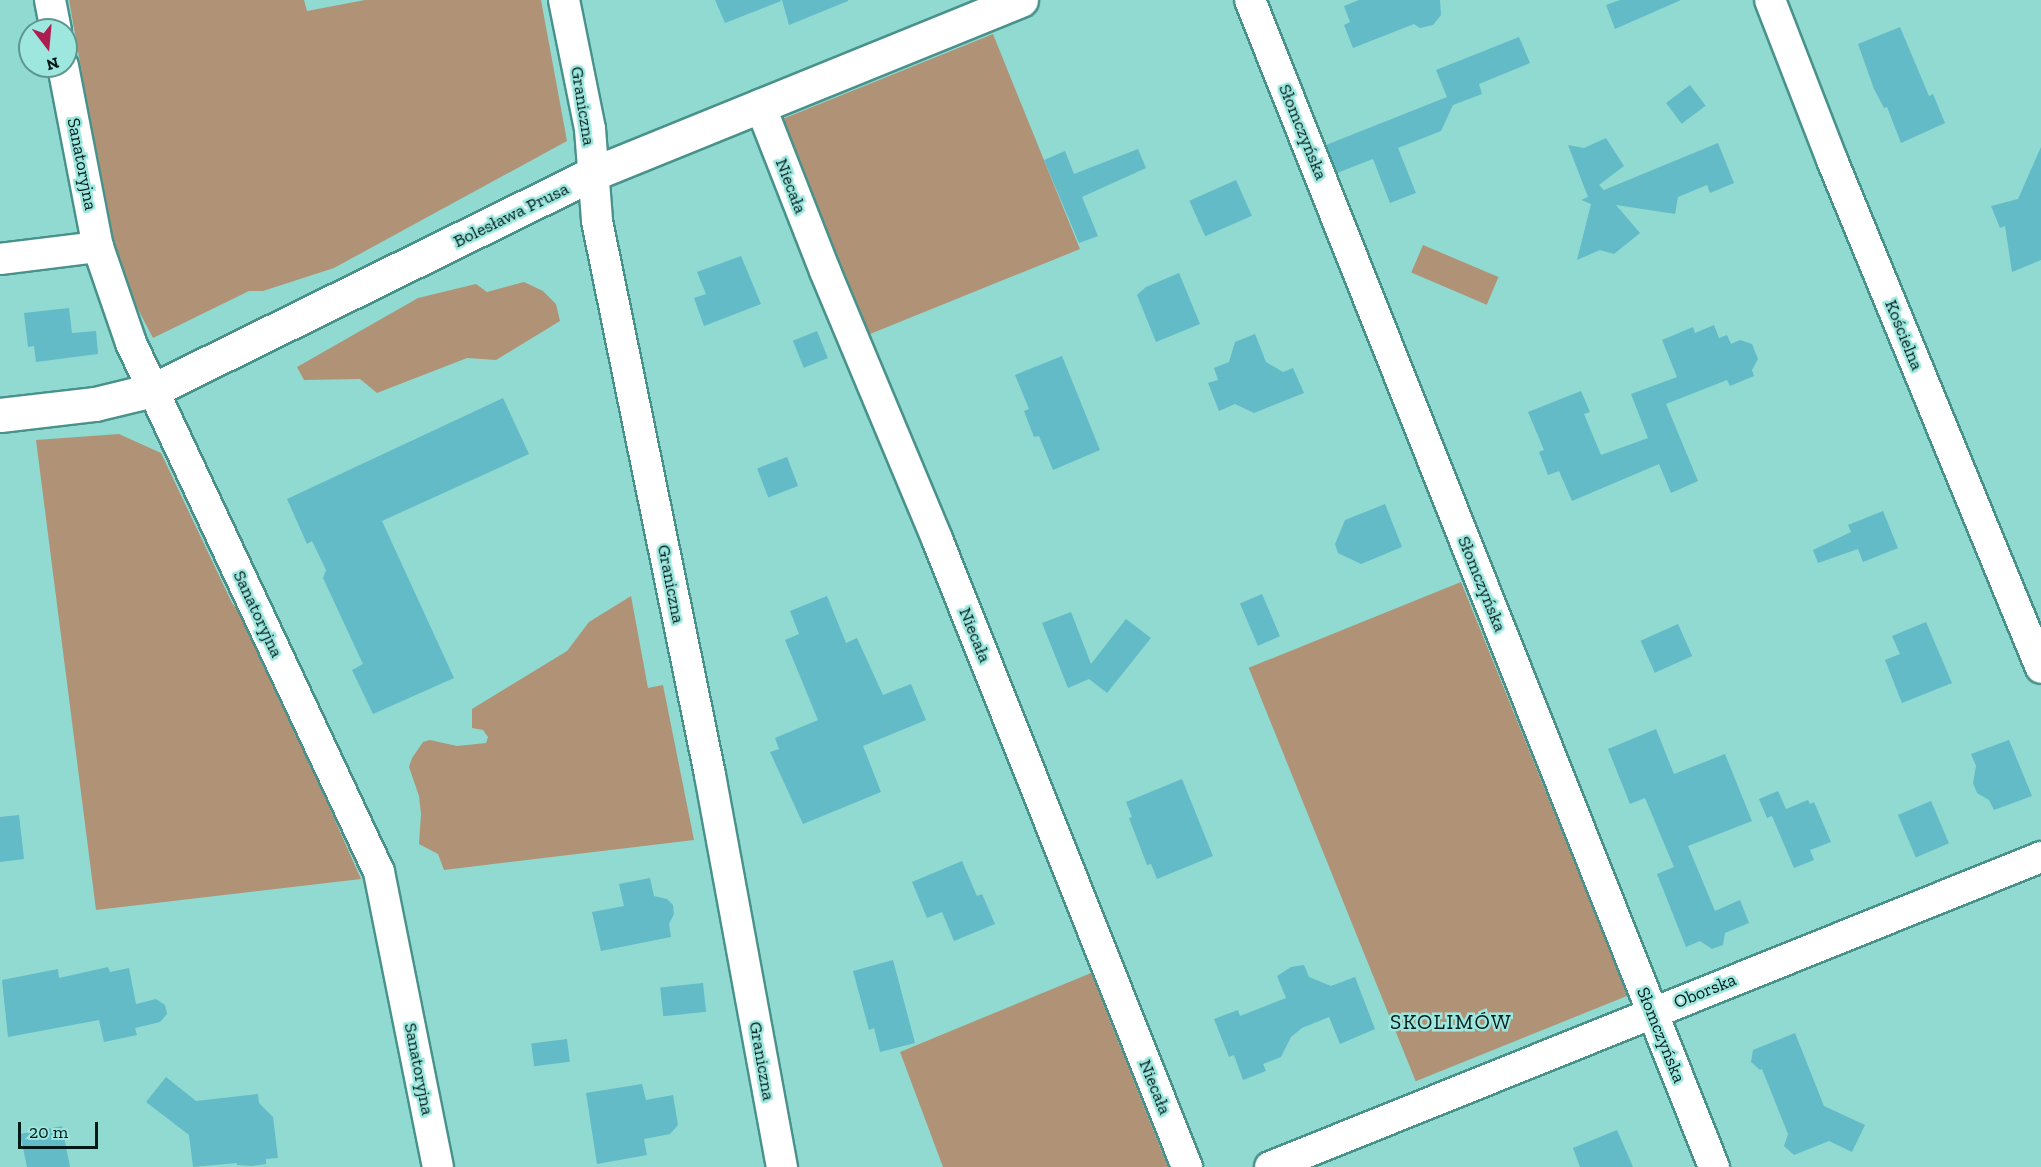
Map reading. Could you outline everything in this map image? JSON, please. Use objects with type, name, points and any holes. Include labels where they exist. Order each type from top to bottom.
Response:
[{"type":"street","points":[[50,0],[54,18]]},
{"type":"street","name":"Graniczna","points":[[564,0],[590,129],[597,221],[710,775],[782,1167]]},
{"type":"street","name":"Bolesława Prusa","points":[[0,415],[94,404],[153,390],[592,174],[1021,0]]},
{"type":"street","name":"Słomczyńska","points":[[1250,0],[1714,1167]]},
{"type":"street","name":"Kościelna","points":[[1770,0],[1832,160],[2041,668]]},
{"type":"street","name":"Sanatoryjna","points":[[65,78],[99,247],[131,343],[379,872],[438,1167]]},
{"type":"street","name":"Niecała","points":[[760,105],[825,271],[937,539],[1187,1167]]},
{"type":"street","points":[[0,259],[99,247]]},
{"type":"street","name":"Oborska","points":[[1270,1167],[2041,857]]},
{"type":"shaded area","points":[[69,0],[304,0],[307,11],[365,0],[541,0],[567,141],[334,268],[263,291],[249,291],[153,338],[116,267],[78,51],[78,18],[72,18]]},
{"type":"shaded area","points":[[993,34],[1080,249],[868,335],[781,120]]},
{"type":"shaded area","points":[[1423,245],[1498,277],[1487,305],[1411,273]]},
{"type":"shaded area","points":[[524,282],[543,291],[556,304],[560,321],[496,360],[467,358],[377,393],[360,379],[304,380],[297,367],[418,298],[476,284],[487,292]]},
{"type":"shaded area","points":[[119,434],[161,453],[232,603],[243,617],[269,671],[361,879],[96,910],[36,440]]},
{"type":"shaded area","points":[[1461,582],[1628,996],[1416,1081],[1249,668]]},
{"type":"shaded area","points":[[631,596],[648,688],[663,685],[694,840],[444,870],[438,854],[419,844],[421,814],[419,796],[409,767],[412,758],[423,742],[430,740],[457,746],[486,743],[488,737],[483,730],[472,728],[472,709],[567,651],[589,622]]},
{"type":"shaded area","points":[[1091,973],[1168,1167],[943,1167],[900,1052]]},
{"type":"building","points":[[715,0],[780,0],[781,1],[725,23]]},
{"type":"building","points":[[782,0],[848,0],[848,1],[789,25]]},
{"type":"building","points":[[1359,0],[1440,0],[1441,15],[1433,25],[1420,28],[1414,24],[1353,48],[1344,25],[1350,22],[1344,6]]},
{"type":"building","points":[[1620,0],[1681,0],[1615,29],[1606,5]]},
{"type":"building","points":[[1900,27],[1929,96],[1933,94],[1945,123],[1901,143],[1887,107],[1884,108],[1874,89],[1858,44]]},
{"type":"building","points":[[1519,37],[1530,63],[1479,84],[1482,94],[1453,105],[1441,131],[1398,148],[1416,193],[1390,203],[1373,159],[1337,173],[1326,145],[1447,97],[1436,70]]},
{"type":"building","points":[[1690,85],[1706,106],[1682,124],[1666,103]]},
{"type":"building","points":[[1606,138],[1624,166],[1599,185],[1604,190],[1718,143],[1734,183],[1710,193],[1707,185],[1678,197],[1675,214],[1616,205],[1640,233],[1614,254],[1600,250],[1577,260],[1591,204],[1581,200],[1588,197],[1568,145],[1584,148]]},
{"type":"building","points":[[2041,147],[2041,260],[2012,272],[2005,226],[2000,228],[1991,206],[2018,199]]},
{"type":"building","points":[[1138,149],[1146,168],[1082,197],[1098,236],[1079,243],[1044,160],[1065,151],[1074,174]]},
{"type":"building","points":[[1236,180],[1252,216],[1205,236],[1189,201]]},
{"type":"building","points":[[741,256],[761,304],[704,326],[694,298],[706,294],[697,272]]},
{"type":"building","points":[[1179,273],[1200,324],[1156,342],[1137,295],[1146,287]]},
{"type":"building","points":[[69,308],[72,333],[96,331],[98,354],[36,362],[34,346],[28,347],[24,313]]},
{"type":"building","points":[[1714,325],[1719,338],[1727,335],[1731,344],[1740,340],[1752,344],[1758,359],[1752,370],[1754,376],[1730,386],[1727,380],[1666,404],[1698,481],[1671,493],[1659,464],[1572,501],[1559,471],[1548,475],[1539,452],[1544,450],[1528,412],[1581,391],[1590,412],[1584,414],[1601,455],[1648,438],[1631,394],[1677,377],[1662,340],[1693,327],[1695,333]]},
{"type":"building","points":[[817,331],[828,358],[804,368],[793,341]]},
{"type":"building","points":[[1255,334],[1266,362],[1283,372],[1293,368],[1304,393],[1254,413],[1235,404],[1219,411],[1208,383],[1218,380],[1214,368],[1229,362],[1235,342]]},
{"type":"building","points":[[1062,356],[1100,450],[1053,470],[1039,436],[1034,437],[1024,411],[1029,409],[1015,375]]},
{"type":"building","points":[[503,398],[529,454],[382,521],[454,678],[373,714],[352,670],[363,664],[323,578],[326,570],[312,541],[307,544],[287,499]]},
{"type":"building","points":[[787,457],[798,486],[768,497],[757,468]]},
{"type":"building","points":[[1385,504],[1402,547],[1361,564],[1338,553],[1335,544],[1345,520]]},
{"type":"building","points":[[1883,511],[1898,548],[1863,562],[1858,549],[1818,563],[1813,550],[1851,532],[1848,525]]},
{"type":"building","points":[[1262,594],[1280,636],[1258,646],[1240,603]]},
{"type":"building","points":[[827,596],[846,643],[857,638],[883,695],[911,684],[926,720],[863,746],[881,792],[803,824],[770,752],[779,749],[775,738],[818,720],[785,640],[799,634],[790,611]]},
{"type":"building","points":[[1071,612],[1091,664],[1126,619],[1151,638],[1107,693],[1089,679],[1068,688],[1042,623]]},
{"type":"building","points":[[1926,622],[1952,683],[1902,703],[1885,660],[1900,654],[1892,636]]},
{"type":"building","points":[[1678,624],[1692,656],[1655,673],[1641,641]]},
{"type":"building","points":[[1656,729],[1674,774],[1725,754],[1752,821],[1688,846],[1715,911],[1740,900],[1749,923],[1725,933],[1723,945],[1712,949],[1700,941],[1686,947],[1657,874],[1674,867],[1645,798],[1630,804],[1608,749]]},
{"type":"building","points":[[2009,740],[2032,796],[1994,810],[1989,800],[1977,793],[1973,783],[1976,766],[1971,754]]},
{"type":"building","points":[[1182,779],[1213,856],[1157,879],[1151,864],[1147,865],[1129,818],[1132,817],[1126,802]]},
{"type":"building","points":[[1778,791],[1786,809],[1808,800],[1810,804],[1814,802],[1831,842],[1810,850],[1814,860],[1794,868],[1772,816],[1767,818],[1759,799]]},
{"type":"building","points":[[1931,801],[1949,843],[1916,857],[1898,815]]},
{"type":"building","points":[[19,815],[24,859],[0,862],[0,817]]},
{"type":"building","points":[[962,861],[977,896],[982,894],[995,924],[954,941],[942,912],[927,918],[912,882]]},
{"type":"building","points":[[650,878],[654,896],[667,899],[673,905],[674,914],[669,924],[671,937],[601,951],[592,912],[624,906],[619,884]]},
{"type":"building","points":[[893,960],[915,1043],[880,1052],[874,1028],[869,1030],[853,971]]},
{"type":"building","points":[[1304,965],[1309,977],[1331,986],[1355,977],[1375,1029],[1340,1044],[1329,1017],[1302,1028],[1291,1037],[1281,1057],[1263,1064],[1266,1071],[1243,1080],[1234,1055],[1229,1057],[1214,1019],[1238,1010],[1240,1016],[1286,998],[1277,976],[1291,967]]},
{"type":"building","points":[[108,967],[110,972],[129,968],[136,1004],[156,999],[165,1005],[167,1014],[160,1022],[135,1028],[137,1035],[104,1042],[99,1020],[8,1037],[2,980],[58,969],[59,978]]},
{"type":"building","points":[[703,983],[706,1012],[663,1016],[660,987]]},
{"type":"building","points":[[1795,1033],[1824,1106],[1865,1125],[1852,1152],[1829,1141],[1794,1155],[1784,1146],[1788,1134],[1762,1069],[1760,1070],[1751,1062],[1753,1050]]},
{"type":"building","points":[[567,1039],[570,1062],[534,1066],[531,1043]]},
{"type":"building","points":[[166,1077],[196,1101],[258,1094],[259,1103],[273,1117],[278,1158],[266,1159],[266,1164],[252,1166],[237,1165],[237,1163],[193,1167],[189,1135],[146,1102]]},
{"type":"building","points":[[642,1084],[646,1100],[673,1095],[678,1125],[670,1134],[644,1139],[647,1155],[597,1164],[586,1093]]},
{"type":"building","points":[[62,1126],[70,1167],[27,1167],[20,1134]]},
{"type":"building","points":[[1617,1130],[1633,1167],[1580,1167],[1573,1148]]},
{"type":"district","name":"SKOLIMÓW","points":[[1451,1022]]}]
